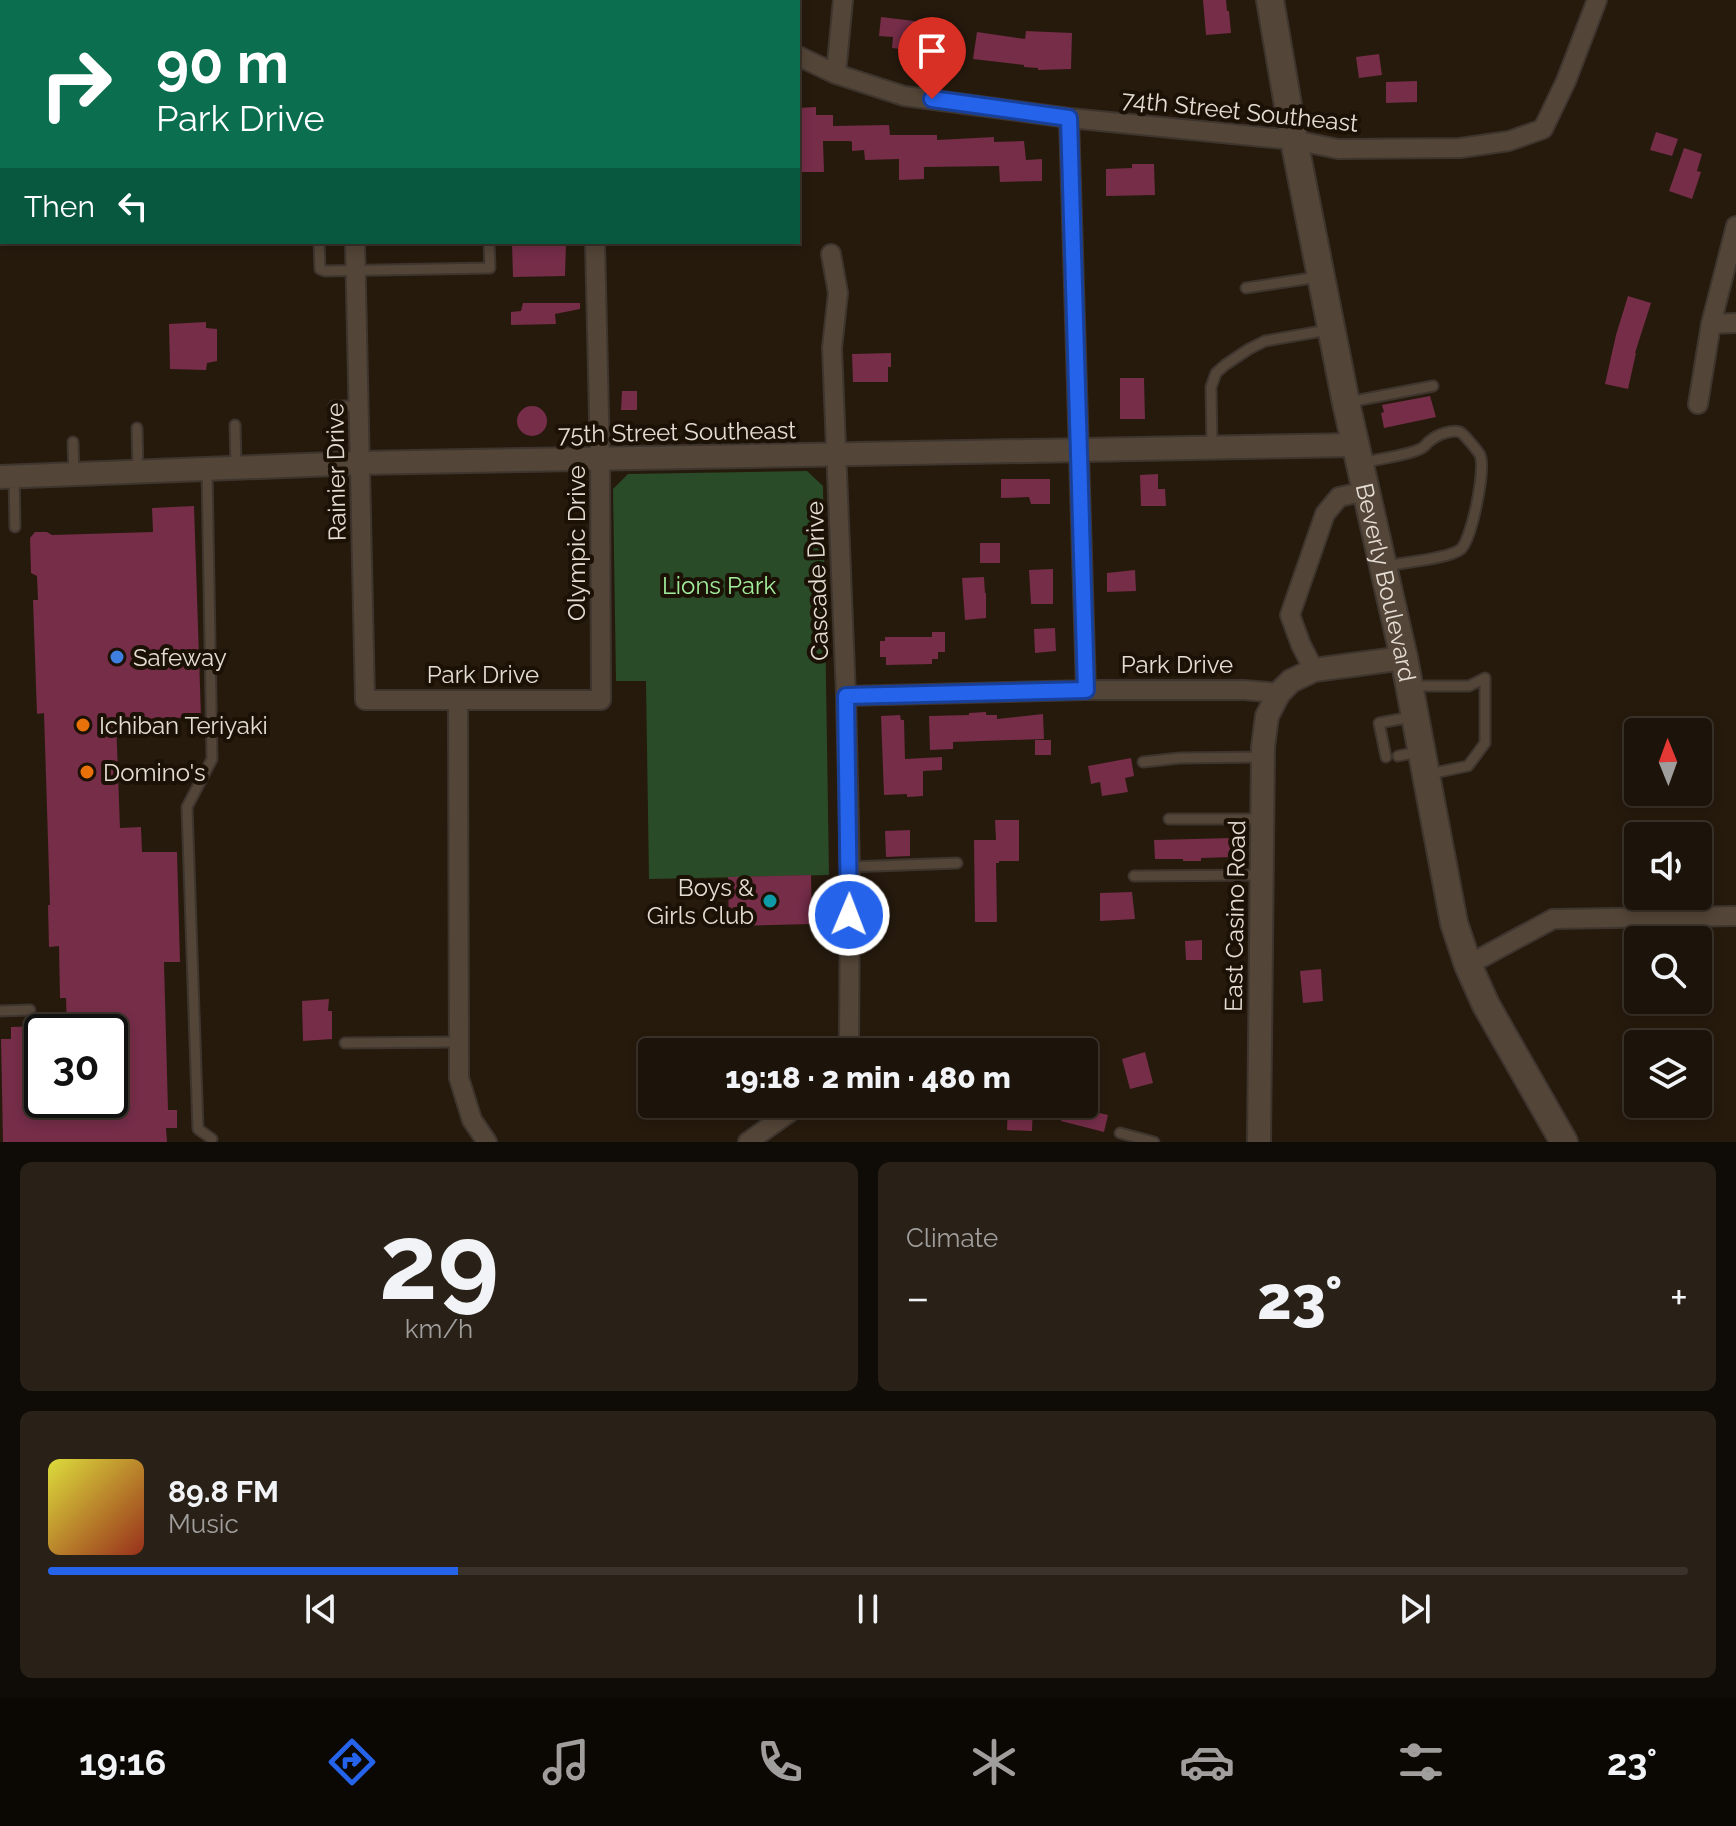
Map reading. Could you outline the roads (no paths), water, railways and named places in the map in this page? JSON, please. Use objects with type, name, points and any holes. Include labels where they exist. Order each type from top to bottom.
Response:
[{"type":"main road","name":"Beverly Boulevard","points":[[1270,0],[1331,330],[1404,658],[1415,716],[1415,761],[1454,923],[1486,1005],[1564,1142]]},
{"type":"street","points":[[836,74],[843,0]]},
{"type":"street","name":"74th Street Southeast","points":[[800,57],[836,74],[904,96],[1069,118],[1294,140],[1338,149],[1460,148],[1509,141],[1543,129],[1566,81],[1597,0]]},
{"type":"street","points":[[1069,118],[1086,690]]},
{"type":"street","points":[[1698,404],[1711,324],[1736,226]]},
{"type":"street","name":"Rainier Drive","points":[[355,244],[365,700]]},
{"type":"street","name":"Olympic Drive","points":[[595,244],[601,700]]},
{"type":"street","name":"Cascade Drive","points":[[831,254],[838,293],[832,348],[846,696],[849,1038]]},
{"type":"street","points":[[1711,324],[1736,323]]},
{"type":"street","name":"75th Street Southeast","points":[[7,476],[360,463],[1080,450],[1212,448],[1357,454]]},
{"type":"street","points":[[1314,670],[1290,615],[1325,514],[1339,497],[1366,491]]},
{"type":"street","points":[[1279,693],[1291,681],[1314,670],[1404,658]]},
{"type":"street","name":"Park Drive","points":[[846,696],[1086,690],[1244,690],[1279,693]]},
{"type":"street","name":"East Casino Road","points":[[1259,1142],[1263,757],[1267,716],[1279,693]]},
{"type":"street","name":"Park Drive","points":[[365,700],[601,700]]},
{"type":"street","points":[[458,700],[459,1078],[472,1120],[487,1142]]},
{"type":"street","points":[[1468,965],[1553,919],[1736,916]]},
{"type":"street","points":[[748,1142],[770,1135],[787,1118]]},
{"type":"lane","points":[[319,244],[320,269],[325,271],[490,268],[489,244]]},
{"type":"lane","points":[[1246,288],[1321,276]]},
{"type":"lane","points":[[1212,448],[1211,387],[1216,373],[1265,341],[1331,330]]},
{"type":"lane","points":[[1346,403],[1433,386]]},
{"type":"lane","points":[[334,406],[359,406]]},
{"type":"lane","points":[[235,425],[236,468]]},
{"type":"lane","points":[[137,428],[138,472]]},
{"type":"lane","points":[[1357,454],[1419,450],[1430,440],[1455,431],[1465,435],[1480,454],[1476,506],[1470,536],[1463,547],[1453,554],[1383,566]]},
{"type":"lane","points":[[73,442],[74,474]]},
{"type":"lane","points":[[207,470],[212,759],[187,807],[198,1129],[212,1139]]},
{"type":"lane","points":[[7,476],[15,527]]},
{"type":"lane","points":[[1409,686],[1469,686],[1485,678],[1485,743],[1468,766],[1415,761]]},
{"type":"lane","points":[[1386,757],[1379,723],[1415,716]]},
{"type":"lane","points":[[1143,762],[1180,758],[1263,757]]},
{"type":"lane","points":[[1169,819],[1262,819]]},
{"type":"lane","points":[[849,867],[957,863]]},
{"type":"lane","points":[[1134,876],[1262,875]]},
{"type":"lane","points":[[0,1011],[30,1010]]},
{"type":"lane","points":[[345,1043],[458,1042]]},
{"type":"lane","points":[[1120,1133],[1154,1142]]},
{"type":"place","name":"Safeway","points":[[117,657]]},
{"type":"place","name":"Ichiban Teriyaki","points":[[83,725]]},
{"type":"place","name":"Domino's","points":[[87,772]]},
{"type":"place","name":"Boys & Girls Club","points":[[770,901]]},
{"type":"park label","name":"Lions Park","points":[[719,585]]}]
